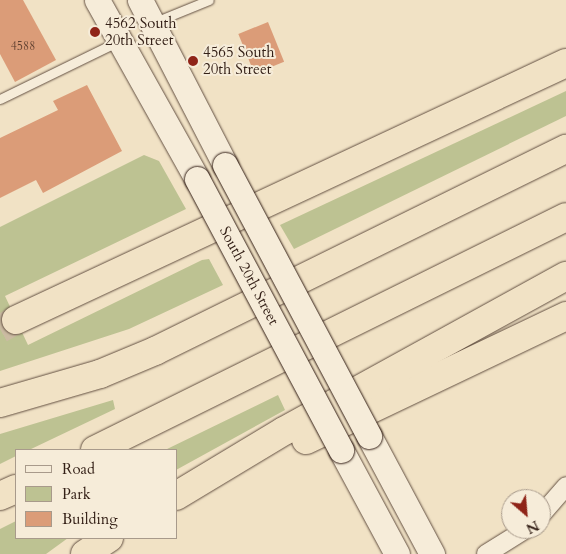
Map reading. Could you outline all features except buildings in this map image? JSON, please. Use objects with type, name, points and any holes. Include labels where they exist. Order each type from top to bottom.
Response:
[{"type":"highway","points":[[16,320],[566,63]]},
{"type":"highway","points":[[0,403],[100,374],[155,351],[566,149]]},
{"type":"highway","points":[[97,449],[566,217]]},
{"type":"highway","points":[[178,495],[284,431],[566,276]]},
{"type":"highway","points":[[227,467],[294,446],[566,316]]},
{"type":"highway","points":[[0,496],[15,489]]},
{"type":"highway","points":[[85,554],[108,539]]},
{"type":"street","name":"South 20th Street","points":[[98,0],[198,179],[397,554]]},
{"type":"street","name":"South 20th Street","points":[[140,0],[225,166],[432,554]]},
{"type":"street","points":[[120,40],[152,23]]},
{"type":"street","points":[[551,506],[564,494]]},
{"type":"street","points":[[486,554],[510,539]]},
{"type":"lane","points":[[152,23],[209,0]]},
{"type":"lane","points":[[0,99],[120,40]]},
{"type":"green space","points":[[566,91],[566,116],[294,249],[280,225]]},
{"type":"green space","points":[[144,155],[159,161],[186,209],[5,296],[28,345],[202,260],[209,259],[223,285],[129,329],[0,371],[0,227]]},
{"type":"green space","points":[[278,395],[285,410],[178,469],[178,449],[167,449]]},
{"type":"green space","points":[[113,400],[115,409],[31,449],[15,449],[15,456],[0,464],[0,434]]},
{"type":"green space","points":[[15,522],[15,539],[67,539],[46,554],[0,554],[0,529]]},
{"type":"tunnel","points":[[0,329],[16,320]]},
{"type":"place","name":"4562 South 20th Street","points":[[95,32]]},
{"type":"place","name":"4565 South 20th Street","points":[[193,61]]}]
